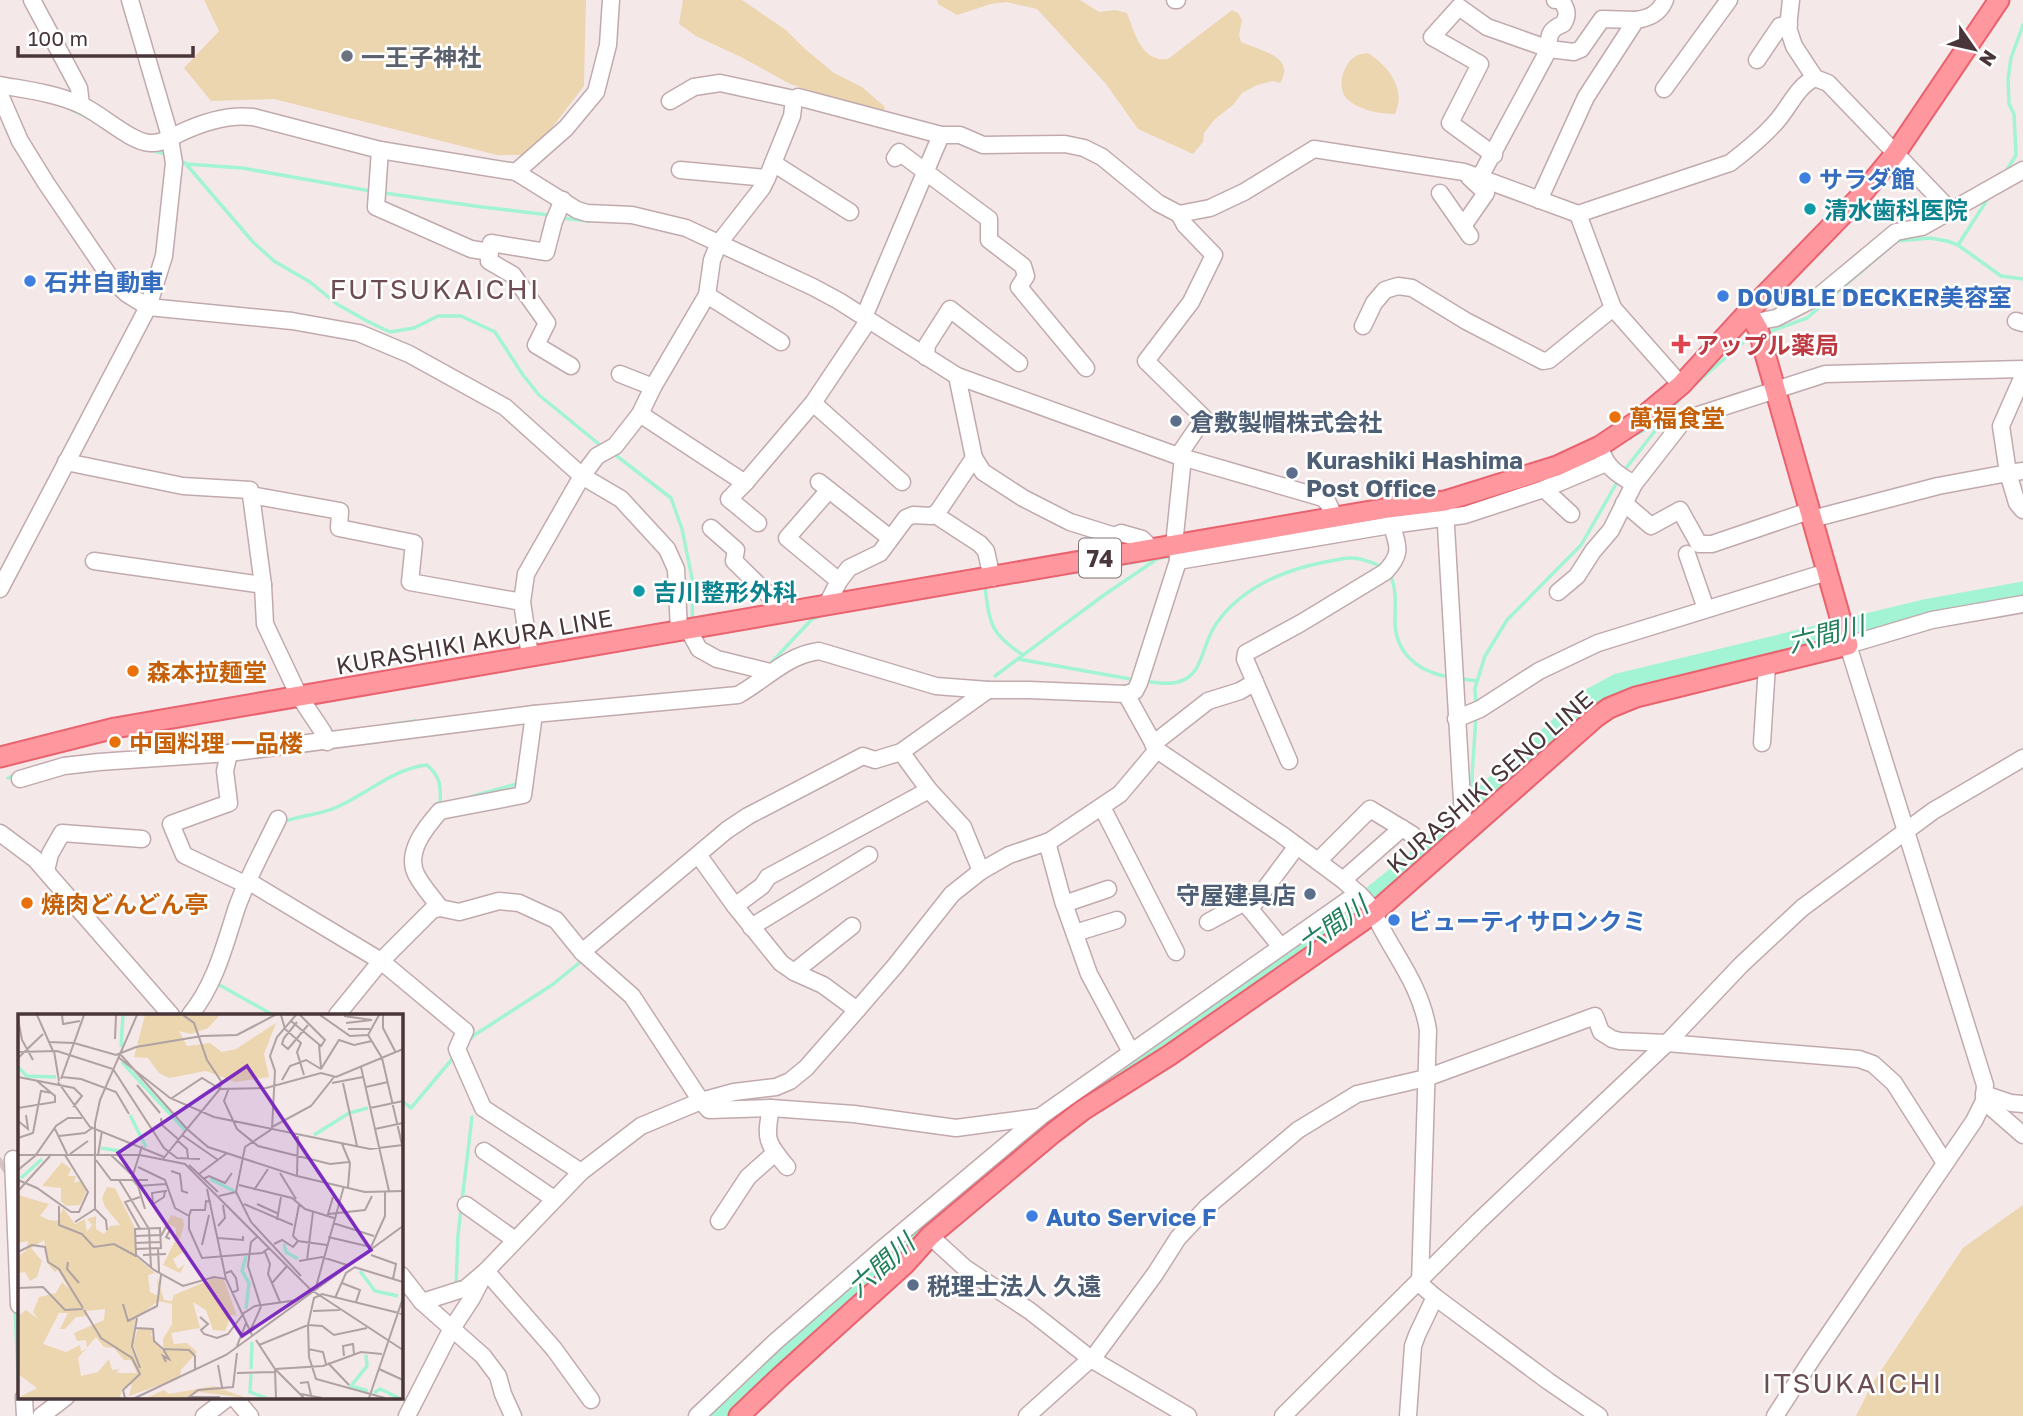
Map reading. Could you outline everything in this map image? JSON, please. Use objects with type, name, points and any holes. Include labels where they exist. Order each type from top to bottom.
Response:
[{"type":"main road","name":"KURASHIKI AKURA LINE","points":[[0,757],[115,728],[683,629],[1152,549],[1177,552],[1335,518],[1390,517],[1445,509],[1557,466],[1617,470],[1639,420],[1756,326],[1895,154],[1999,0]]},
{"type":"main road","points":[[1756,326],[1846,636]]},
{"type":"main road","name":"KURASHIKI SENO LINE","points":[[739,1416],[905,1264],[930,1236],[1047,1124],[1083,1110],[1170,1055],[1366,903],[1464,831],[1596,717],[1609,708],[1636,697],[1767,665],[1846,636]]},
{"type":"street","points":[[32,0],[79,88],[81,105]]},
{"type":"street","points":[[0,589],[148,307],[164,257],[174,163],[170,139],[130,0]]},
{"type":"street","points":[[516,172],[566,128],[596,92],[608,45],[611,0]]},
{"type":"street","points":[[1480,177],[1549,49],[1550,33],[1566,19],[1567,10],[1561,0],[1555,0]]},
{"type":"street","points":[[1494,155],[1450,123],[1480,64],[1432,37],[1459,7],[1487,27],[1549,49],[1574,52],[1581,49],[1602,19],[1648,19],[1658,12],[1665,0]]},
{"type":"street","points":[[1664,89],[1729,0]]},
{"type":"street","points":[[1791,0],[1789,25],[1794,46],[1815,78],[1828,83],[1951,211]]},
{"type":"street","points":[[1539,200],[1586,97],[1636,20]]},
{"type":"street","points":[[1757,60],[1780,26],[1789,25]]},
{"type":"street","points":[[1179,214],[1210,208],[1244,192],[1314,149],[1464,172],[1578,214],[1730,163],[1751,148],[1778,120],[1807,82],[1815,78]]},
{"type":"street","points":[[20,779],[64,766],[88,763],[229,753],[325,738],[534,714],[738,695],[756,685],[770,672],[808,653],[819,651],[936,685],[988,690],[1126,694],[1135,691],[1177,552],[1180,456],[1204,418],[1146,361],[1191,302],[1214,255],[1185,225],[1179,214],[1158,203],[1102,157],[1084,148],[1065,144],[983,145],[961,135],[940,135],[798,97],[794,99],[720,83],[694,87],[670,101]]},
{"type":"street","points":[[770,672],[717,659],[699,649],[683,629],[676,569],[667,549],[621,499],[582,476],[505,407],[409,354],[359,332],[292,321],[148,307],[127,294],[111,280],[20,141],[0,95],[0,87],[52,94],[81,105],[152,144],[211,121],[238,115],[380,150],[516,172],[577,209],[632,215],[676,225],[719,243],[813,287],[957,376],[1180,456],[1324,498],[1335,518]]},
{"type":"street","points":[[530,656],[522,602],[526,574],[582,476],[597,456],[615,446],[640,414],[707,295],[712,260],[719,243],[762,188],[792,116],[794,99]]},
{"type":"street","points":[[758,523],[729,499],[745,484],[813,403],[866,319],[940,135]]},
{"type":"street","points":[[380,150],[376,207],[471,249],[490,252]]},
{"type":"street","points":[[895,158],[899,152],[989,219],[989,240],[1023,266],[1026,276],[1019,288],[1086,368]]},
{"type":"street","points":[[680,170],[770,170],[850,212]]},
{"type":"street","points":[[1756,326],[1819,296],[1896,232],[1922,228],[2023,170]]},
{"type":"street","points":[[1440,193],[1466,231],[1486,193],[1464,172]]},
{"type":"street","points":[[563,200],[546,252],[491,243],[489,261],[513,275],[547,323],[536,345],[571,366]]},
{"type":"street","points":[[1578,214],[1613,308],[1681,385]]},
{"type":"street","points":[[1363,326],[1374,303],[1385,290],[1398,286],[1412,288],[1466,321],[1543,361],[1549,360],[1613,308]]},
{"type":"street","points":[[707,295],[781,342]]},
{"type":"street","points":[[926,357],[927,345],[950,309],[1018,363]]},
{"type":"street","points":[[1464,831],[1461,807],[1469,714],[1445,509],[1465,515],[1544,489],[1617,470],[1684,421],[1825,374],[2023,369]]},
{"type":"street","points":[[620,374],[653,387]]},
{"type":"street","points":[[957,376],[974,458],[983,472],[1043,509],[1070,522],[1115,536],[1121,533],[1142,539],[1152,549]]},
{"type":"street","points":[[2023,376],[2001,426],[2016,472],[2017,503],[2023,510]]},
{"type":"street","points":[[813,403],[902,482]]},
{"type":"street","points":[[640,414],[745,484]]},
{"type":"street","points":[[934,514],[974,458]]},
{"type":"street","points":[[66,462],[183,486],[250,490],[265,624],[299,696],[325,738]]},
{"type":"street","points":[[1617,470],[1624,503],[1651,526],[1681,510],[1699,544],[1712,544],[1811,515],[1938,486],[2016,472]]},
{"type":"street","points":[[839,581],[787,538],[824,486],[890,538]]},
{"type":"street","points":[[1544,489],[1571,514]]},
{"type":"street","points":[[251,495],[340,511],[339,528],[414,543],[410,582],[522,602]]},
{"type":"street","points":[[1558,592],[1577,576],[1611,530],[1624,503]]},
{"type":"street","points":[[826,606],[849,568],[880,553],[906,518],[913,515],[934,514],[979,544],[986,551],[992,578]]},
{"type":"street","points":[[1177,552],[1390,517],[1399,551],[1387,571],[1246,653],[1245,659],[1289,761]]},
{"type":"street","points":[[711,528],[736,550],[734,561],[786,612]]},
{"type":"street","points":[[1687,554],[1706,609]]},
{"type":"street","points":[[94,561],[262,585]]},
{"type":"street","points":[[1469,714],[1539,671],[1598,643],[1827,572]]},
{"type":"street","points":[[1776,1416],[1819,1348],[1974,1121],[1984,1097],[1985,1085],[1846,636],[2023,604]]},
{"type":"street","points":[[1762,743],[1767,665]]},
{"type":"street","points":[[422,1302],[466,1288],[486,1271],[581,1172],[641,1126],[701,1101],[734,1092],[776,1087],[790,1081],[806,1068],[858,1010],[952,894],[981,871],[1009,855],[1047,842],[1121,794],[1155,747],[1208,701],[1240,691],[1255,682]]},
{"type":"street","points":[[584,955],[727,830],[748,816],[863,757],[875,760],[901,752],[988,690]]},
{"type":"street","points":[[1126,694],[1155,747],[1318,861],[1343,880],[1366,903],[1416,988],[1428,1030],[1420,1284],[1599,1416]]},
{"type":"street","points":[[440,908],[417,876],[413,866],[415,846],[440,811],[523,795],[534,714]]},
{"type":"street","points":[[901,752],[929,790],[963,827],[981,871]]},
{"type":"street","points":[[229,753],[225,771],[229,803],[172,824],[184,855],[248,883],[381,961],[465,1031],[457,1049],[483,1108],[581,1172]]},
{"type":"street","points":[[1283,1416],[1420,1273],[1478,1222],[1667,1043],[1741,965],[1802,908],[1933,811],[2023,758]]},
{"type":"street","points":[[735,906],[762,886],[768,877],[929,790]]},
{"type":"street","points":[[1102,807],[1175,952]]},
{"type":"street","points":[[1318,861],[1370,809],[1408,832],[1343,880]]},
{"type":"street","points":[[191,1014],[205,993],[248,883],[278,819]]},
{"type":"street","points":[[0,833],[21,847],[46,871],[170,1014]]},
{"type":"street","points":[[46,871],[50,853],[62,833],[142,839]]},
{"type":"street","points":[[1047,842],[1064,904],[1089,974],[1131,1052]]},
{"type":"street","points":[[1250,909],[1297,846]]},
{"type":"street","points":[[751,927],[869,855]]},
{"type":"street","points":[[699,856],[781,963],[823,985],[858,1010]]},
{"type":"street","points":[[1064,904],[1108,889]]},
{"type":"street","points":[[338,1014],[381,961],[432,910],[440,908],[459,912],[499,901],[519,903],[556,920],[584,955],[632,996],[709,1110],[771,1108],[854,1114],[956,1128],[1047,1124]]},
{"type":"street","points":[[1208,922],[1245,902],[1281,947]]},
{"type":"street","points":[[697,1416],[784,1334],[1047,1124],[1131,1052],[1281,947],[1366,903]]},
{"type":"street","points":[[1074,933],[1117,920]]},
{"type":"street","points":[[794,972],[852,926]]},
{"type":"street","points":[[1027,1416],[1091,1359],[1185,1230],[1208,1206],[1298,1130],[1357,1094],[1426,1078],[1595,1016],[1601,1032],[1612,1039],[1859,1059],[1873,1064],[1894,1083],[1945,1163]]},
{"type":"street","points":[[1984,1097],[2023,1104]]},
{"type":"street","points":[[1984,1097],[2023,1135]]},
{"type":"street","points":[[771,1108],[766,1135],[775,1153],[787,1167]]},
{"type":"street","points":[[484,1151],[554,1199]]},
{"type":"street","points":[[719,1222],[748,1177],[775,1153]]},
{"type":"street","points":[[13,1163],[18,1252]]},
{"type":"street","points":[[466,1205],[515,1240]]},
{"type":"street","points":[[930,1236],[965,1268],[1030,1311],[1091,1359],[1188,1416]]},
{"type":"street","points":[[407,1416],[451,1330],[486,1271]]},
{"type":"street","points":[[486,1271],[554,1349],[591,1400]]},
{"type":"street","points":[[402,1276],[422,1302],[483,1356],[498,1376],[513,1416]]},
{"type":"street","points":[[1409,1416],[1413,1346],[1435,1297]]},
{"type":"street","points":[[24,1398],[25,1416]]},
{"type":"street","points":[[41,1416],[64,1398]]},
{"type":"street","points":[[204,1416],[233,1398],[250,1416]]},
{"type":"shaded area","points":[[204,0],[586,0],[584,86],[547,134],[522,155],[497,155],[274,99],[211,101],[184,68],[219,31]]},
{"type":"shaded area","points":[[683,0],[742,0],[786,30],[834,73],[862,87],[885,107],[884,112],[790,84],[696,36],[679,24]]},
{"type":"shaded area","points":[[937,0],[1080,0],[1099,12],[1115,10],[1127,13],[1141,46],[1158,59],[1168,59],[1232,10],[1238,13],[1242,20],[1239,35],[1241,42],[1280,60],[1284,74],[1280,83],[1273,81],[1257,85],[1242,93],[1233,105],[1215,119],[1193,154],[1138,129],[1106,84],[1037,9],[1006,2],[957,15],[938,4]]},
{"type":"shaded area","points":[[1368,53],[1382,64],[1394,79],[1399,96],[1395,114],[1363,109],[1352,103],[1344,94],[1342,78],[1346,67],[1355,57]]},
{"type":"shaded area","points":[[2023,1205],[2023,1416],[1856,1416],[1872,1384],[1963,1248]]},
{"type":"waterway","points":[[2005,173],[2016,155],[2014,114],[2009,104],[2008,79],[2011,58],[2023,25]]},
{"type":"waterway","points":[[70,109],[89,118]]},
{"type":"waterway","points":[[151,150],[166,154]]},
{"type":"waterway","points":[[180,160],[253,242],[274,261],[367,321],[390,332],[414,328],[438,316],[461,316],[495,332],[539,395],[600,445]]},
{"type":"waterway","points":[[186,164],[242,168],[371,191]]},
{"type":"waterway","points":[[384,193],[549,215]]},
{"type":"waterway","points":[[1958,245],[1989,197]]},
{"type":"waterway","points":[[562,218],[589,221]]},
{"type":"waterway","points":[[1766,333],[1807,318],[1897,241],[1930,238],[1947,241],[1958,245],[2001,276],[2023,279]]},
{"type":"waterway","points":[[1694,385],[1746,340],[1753,338]]},
{"type":"waterway","points":[[1623,472],[1683,395]]},
{"type":"waterway","points":[[1625,440],[1660,422],[1679,416]]},
{"type":"waterway","points":[[613,453],[671,498],[682,529],[693,583],[692,622]]},
{"type":"waterway","points":[[1476,706],[1475,688],[1485,656],[1507,620],[1581,545],[1619,479]]},
{"type":"waterway","points":[[1069,573],[1172,556]]},
{"type":"waterway","points":[[1143,681],[1173,683],[1190,676],[1198,666],[1216,624],[1226,611],[1264,582],[1310,565],[1346,558],[1360,559],[1383,567]]},
{"type":"waterway","points":[[995,676],[1157,559]]},
{"type":"waterway","points":[[1390,575],[1395,591],[1396,630],[1402,649],[1415,664],[1444,676]]},
{"type":"waterway","points":[[985,587],[993,627],[1023,655]]},
{"type":"waterway","name":"六間川","points":[[717,1416],[878,1266],[1050,1121],[1202,1021],[1351,914],[1421,857],[1592,698],[1618,684],[1929,609],[2023,592]]},
{"type":"waterway","points":[[770,664],[812,619],[820,616]]},
{"type":"waterway","points":[[1018,659],[1136,680]]},
{"type":"waterway","points":[[1463,679],[1477,681]]},
{"type":"waterway","points":[[1473,806],[1476,717]]},
{"type":"waterway","points":[[388,725],[415,721]]},
{"type":"waterway","points":[[282,824],[331,810],[392,776],[427,765],[438,778],[442,805]]},
{"type":"waterway","points":[[8,778],[17,774]]},
{"type":"waterway","points":[[470,797],[520,783]]},
{"type":"waterway","points":[[468,1041],[552,985],[584,959]]},
{"type":"waterway","points":[[217,981],[216,983],[271,1014]]},
{"type":"waterway","points":[[402,1101],[411,1108],[453,1058]]},
{"type":"waterway","points":[[456,1286],[458,1235],[472,1117]]},
{"type":"waterway","points":[[15,1309],[18,1374]]},
{"type":"tunnel","points":[[0,1167],[5,1164]]},
{"type":"place","name":"一王子神社","points":[[347,56]]},
{"type":"place","name":"サラダ館","points":[[1805,178]]},
{"type":"place","name":"清水歯科医院","points":[[1810,209]]},
{"type":"place","name":"石井自動車","points":[[30,281]]},
{"type":"place","name":"DOUBLE DECKER美容室","points":[[1723,296]]},
{"type":"place","name":"アップル薬局","points":[[1681,344]]},
{"type":"place","name":"萬福食堂","points":[[1615,417]]},
{"type":"place","name":"倉敷製帽株式会社","points":[[1176,421]]},
{"type":"place","name":"Kurashiki Hashima Post Office","points":[[1292,473]]},
{"type":"place","name":"吉川整形外科","points":[[639,591]]},
{"type":"place","name":"森本拉麺堂","points":[[133,671]]},
{"type":"place","name":"中国料理 一品楼","points":[[115,742]]},
{"type":"place","name":"守屋建具店","points":[[1310,894]]},
{"type":"place","name":"焼肉どんどん亭","points":[[27,903]]},
{"type":"place","name":"ビューティサロンクミ","points":[[1394,920]]},
{"type":"place","name":"Auto Service F","points":[[1032,1216]]},
{"type":"place","name":"税理士法人 久遠","points":[[913,1285]]},
{"type":"district","name":"FUTSUKAICHI","points":[[435,288]]},
{"type":"district","name":"ITSUKAICHI","points":[[1853,1382]]}]
